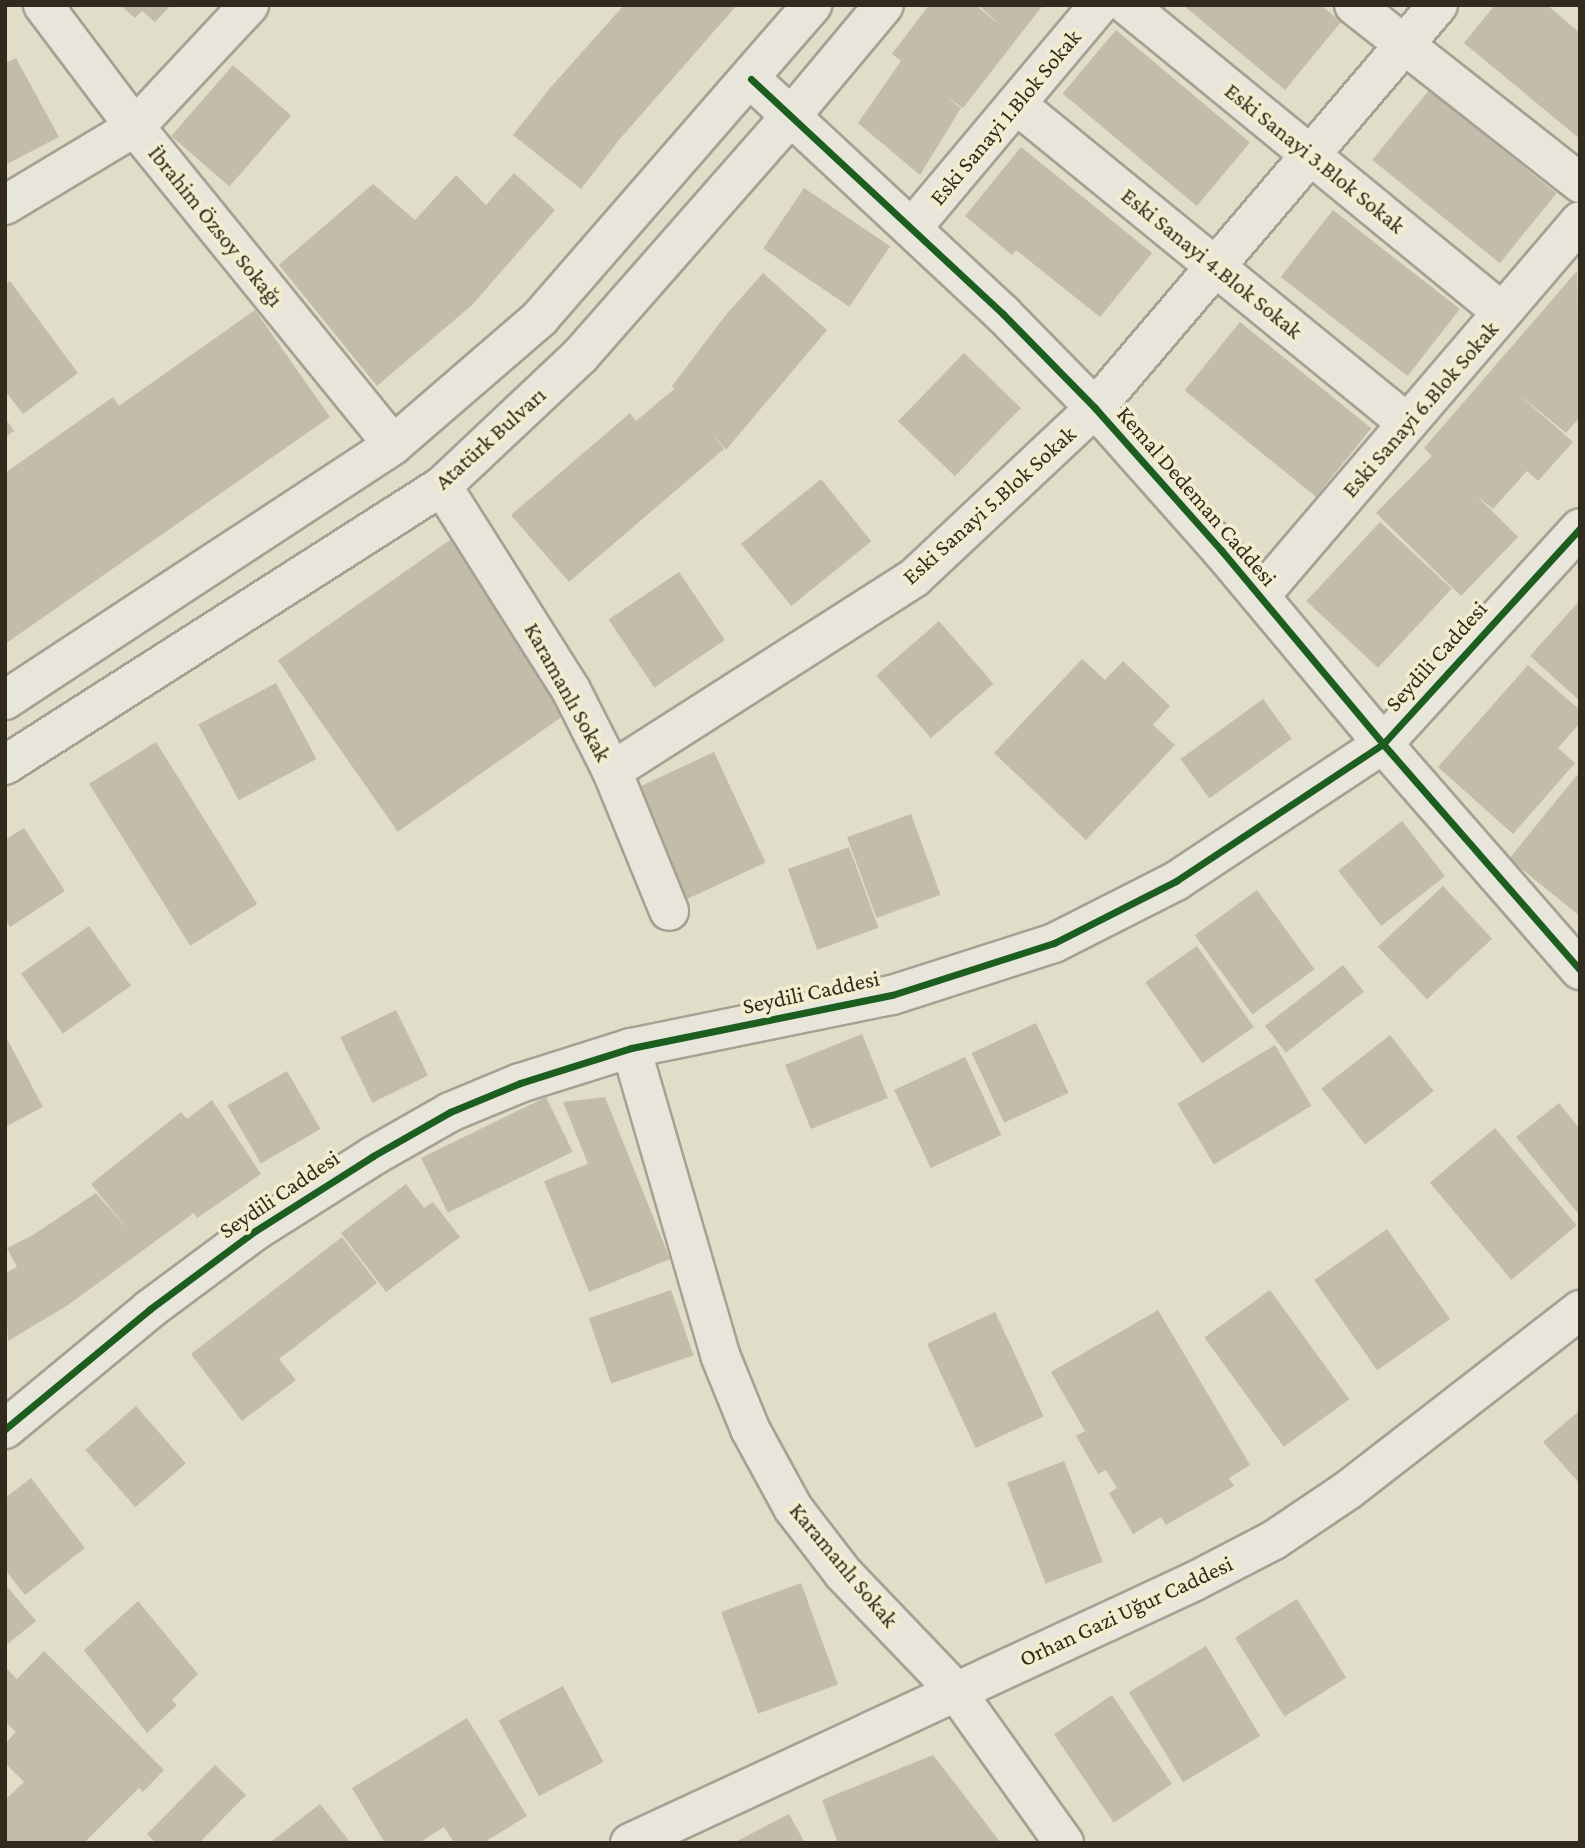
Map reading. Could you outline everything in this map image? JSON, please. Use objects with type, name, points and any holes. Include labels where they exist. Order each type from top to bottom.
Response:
[{"type":"street","name":"İbrahim Özsoy Sokağı","points":[[43,5],[135,127],[393,444]]},
{"type":"street","points":[[5,205],[135,127],[249,5]]},
{"type":"street","points":[[5,700],[393,444],[540,318],[751,79],[812,5]]},
{"type":"street","name":"Atatürk Bulvarı","points":[[5,765],[442,486],[580,356],[792,115],[884,5]]},
{"type":"street","name":"Eski Sanayi 1.Blok Sokak","points":[[912,228],[1098,5]]},
{"type":"street","name":"Eski Sanayi 3.Blok Sokak","points":[[1127,5],[1312,153],[1502,312]]},
{"type":"street","points":[[1354,5],[1580,183]]},
{"type":"street","name":"Eski Sanayi 5.Blok Sokak","points":[[612,771],[914,578],[1095,408],[1438,5]]},
{"type":"street","name":"Kemal Dedeman Caddesi","points":[[751,79],[912,228],[1095,408],[1580,970]]},
{"type":"street","name":"Eski Sanayi 4.Blok Sokak","points":[[1016,104],[1407,423]]},
{"type":"street","name":"Eski Sanayi 6.Blok Sokak","points":[[1259,596],[1580,221]]},
{"type":"street","name":"Karamanlı Sokak","points":[[442,486],[564,678],[612,771],[669,911]]},
{"type":"street","name":"Seydili Caddesi","points":[[5,1429],[150,1309],[255,1231],[373,1156],[450,1112],[520,1083],[631,1048],[892,995],[1054,943],[1175,881],[1383,744],[1580,528]]},
{"type":"street","name":"Karamanlı Sokak","points":[[631,1048],[720,1355],[750,1429],[793,1508],[843,1573],[955,1690],[1065,1843]]},
{"type":"street","name":"Orhan Gazi Uğur Caddesi","points":[[630,1843],[955,1690],[1193,1582],[1274,1539],[1348,1490],[1580,1310]]},
{"type":"building","points":[[120,5],[171,5],[155,22],[142,11],[135,18]]},
{"type":"building","points":[[624,5],[737,5],[619,140],[581,189],[513,135],[551,87]]},
{"type":"building","points":[[929,5],[975,5],[1002,26],[978,5],[1043,5],[963,108],[943,94],[961,108],[920,175],[858,123],[901,61],[892,54]]},
{"type":"building","points":[[1183,5],[1321,5],[1341,22],[1285,90]]},
{"type":"building","points":[[1495,5],[1547,5],[1580,33],[1580,139],[1464,43]]},
{"type":"building","points":[[1116,30],[1250,142],[1197,206],[1063,94]]},
{"type":"building","points":[[16,58],[59,137],[5,165],[5,63]]},
{"type":"building","points":[[233,65],[291,116],[229,186],[171,136]]},
{"type":"building","points":[[1429,90],[1556,193],[1500,263],[1372,160]]},
{"type":"building","points":[[1021,147],[1152,253],[1100,317],[1016,250],[1012,255],[965,216]]},
{"type":"building","points":[[514,173],[555,210],[472,305],[377,386],[279,265],[373,184],[415,220],[456,175],[486,205]]},
{"type":"building","points":[[804,188],[890,246],[849,307],[763,249]]},
{"type":"building","points":[[1333,210],[1460,309],[1408,376],[1281,277]]},
{"type":"building","points":[[1577,271],[1580,417],[1566,433],[1516,392],[1573,442],[1538,481],[1527,471],[1493,509],[1477,496],[1518,537],[1461,596],[1376,513],[1432,456],[1424,448]]},
{"type":"building","points":[[763,273],[827,330],[726,450],[709,429],[724,449],[569,582],[511,515],[630,413],[636,421],[674,389],[672,386],[725,316]]},
{"type":"building","points":[[10,281],[78,373],[23,414],[5,391],[5,284]]},
{"type":"building","points":[[255,310],[330,417],[5,644],[5,473],[113,397],[119,406]]},
{"type":"building","points":[[1240,322],[1371,428],[1316,497],[1185,390]]},
{"type":"building","points":[[964,353],[1021,408],[955,476],[898,421]]},
{"type":"building","points":[[5,418],[14,431],[5,437]]},
{"type":"building","points":[[821,479],[871,541],[791,606],[741,544]]},
{"type":"building","points":[[1380,522],[1452,589],[1378,668],[1306,601]]},
{"type":"building","points":[[450,540],[570,711],[398,832],[278,660]]},
{"type":"building","points":[[679,572],[725,640],[654,688],[609,620]]},
{"type":"building","points":[[1580,600],[1580,701],[1530,656]]},
{"type":"building","points":[[939,621],[993,684],[931,738],[876,675]]},
{"type":"building","points":[[1082,659],[1105,680],[1123,661],[1170,706],[1153,725],[1175,745],[1086,840],[994,753]]},
{"type":"building","points":[[1528,665],[1580,710],[1580,723],[1558,748],[1575,763],[1513,834],[1438,767]]},
{"type":"building","points":[[276,683],[316,759],[239,800],[198,724]]},
{"type":"building","points":[[1263,699],[1292,739],[1209,799],[1180,759]]},
{"type":"building","points":[[156,742],[257,904],[190,946],[89,784]]},
{"type":"building","points":[[714,752],[766,863],[687,899],[635,789]]},
{"type":"building","points":[[1577,775],[1580,777],[1580,916],[1509,859]]},
{"type":"building","points":[[911,814],[940,895],[877,918],[847,837]]},
{"type":"building","points":[[1402,821],[1445,876],[1381,926],[1338,871]]},
{"type":"building","points":[[24,828],[65,891],[10,927],[5,919],[5,840]]},
{"type":"building","points":[[849,847],[878,928],[817,950],[788,869]]},
{"type":"building","points":[[1443,886],[1492,939],[1427,999],[1378,947]]},
{"type":"building","points":[[1257,890],[1315,969],[1252,1015],[1195,935]]},
{"type":"building","points":[[89,926],[131,986],[63,1033],[21,974]]},
{"type":"building","points":[[1197,946],[1254,1027],[1202,1063],[1145,982]]},
{"type":"building","points":[[1343,965],[1364,992],[1286,1053],[1265,1026]]},
{"type":"building","points":[[396,1010],[428,1076],[372,1103],[340,1037]]},
{"type":"building","points":[[1036,1023],[1069,1093],[1004,1123],[972,1053]]},
{"type":"building","points":[[862,1034],[888,1098],[811,1129],[785,1065]]},
{"type":"building","points":[[5,1035],[43,1107],[5,1127]]},
{"type":"building","points":[[1390,1035],[1434,1091],[1365,1145],[1321,1089]]},
{"type":"building","points":[[1275,1045],[1312,1106],[1214,1165],[1177,1104]]},
{"type":"building","points":[[965,1057],[1001,1135],[931,1168],[894,1090]]},
{"type":"building","points":[[287,1071],[320,1129],[261,1164],[227,1106]]},
{"type":"building","points":[[546,1097],[573,1152],[448,1213],[421,1158]]},
{"type":"building","points":[[605,1097],[670,1259],[589,1292],[544,1181],[588,1164],[563,1102]]},
{"type":"building","points":[[212,1100],[261,1174],[197,1218],[194,1213],[68,1305],[8,1341],[5,1273],[17,1267],[7,1248],[33,1235],[96,1193],[130,1232],[91,1184],[181,1112],[187,1119]]},
{"type":"building","points":[[1559,1103],[1580,1129],[1580,1216],[1516,1137]]},
{"type":"building","points":[[1495,1128],[1577,1225],[1512,1280],[1430,1183]]},
{"type":"building","points":[[406,1184],[424,1208],[433,1202],[460,1237],[386,1292],[341,1233]]},
{"type":"building","points":[[1387,1229],[1450,1319],[1377,1370],[1314,1280]]},
{"type":"building","points":[[342,1237],[377,1283],[279,1359],[296,1380],[242,1421],[191,1354]]},
{"type":"building","points":[[671,1290],[693,1355],[611,1384],[589,1318]]},
{"type":"building","points":[[1270,1290],[1349,1399],[1284,1447],[1204,1338]]},
{"type":"building","points":[[1158,1310],[1250,1465],[1229,1478],[1234,1486],[1166,1525],[1161,1517],[1133,1534],[1109,1493],[1117,1488],[1106,1470],[1098,1474],[1076,1436],[1085,1431],[1051,1372]]},
{"type":"building","points":[[995,1312],[1044,1416],[976,1448],[927,1344]]},
{"type":"building","points":[[136,1406],[186,1463],[135,1507],[85,1450]]},
{"type":"building","points":[[1580,1410],[1580,1484],[1543,1442]]},
{"type":"building","points":[[1064,1461],[1103,1562],[1046,1584],[1007,1483]]},
{"type":"building","points":[[31,1478],[85,1548],[25,1595],[5,1570],[5,1498]]},
{"type":"building","points":[[801,1583],[838,1684],[758,1714],[721,1612]]},
{"type":"building","points":[[5,1584],[36,1621],[5,1646]]},
{"type":"building","points":[[1297,1599],[1346,1678],[1284,1717],[1235,1638]]},
{"type":"building","points":[[138,1601],[198,1674],[172,1700],[177,1705],[147,1733],[84,1650]]},
{"type":"building","points":[[1206,1646],[1260,1736],[1183,1782],[1129,1692]]},
{"type":"building","points":[[44,1651],[164,1770],[143,1792],[139,1788],[84,1843],[5,1843],[5,1800],[24,1782],[5,1763],[5,1744],[16,1732],[5,1722],[5,1667],[17,1679]]},
{"type":"building","points":[[563,1686],[603,1762],[539,1796],[499,1720]]},
{"type":"building","points":[[1112,1695],[1172,1784],[1114,1823],[1054,1734]]},
{"type":"building","points":[[467,1718],[527,1816],[483,1843],[454,1843],[444,1827],[419,1843],[385,1843],[352,1788]]},
{"type":"building","points":[[933,1755],[1001,1843],[838,1843],[822,1800]]},
{"type":"building","points":[[215,1765],[246,1795],[199,1843],[156,1843],[147,1834]]},
{"type":"building","points":[[320,1804],[351,1843],[272,1841]]},
{"type":"building","points":[[789,1814],[805,1843],[735,1843],[739,1840]]},
{"type":"cycle path","points":[[751,79],[1003,314],[1095,408],[1221,550],[1383,744],[1580,970]]},
{"type":"cycle path","points":[[5,1429],[150,1309],[255,1231],[373,1156],[450,1112],[520,1083],[631,1048],[892,995],[1054,943],[1176,881],[1383,744],[1580,528]]}]
